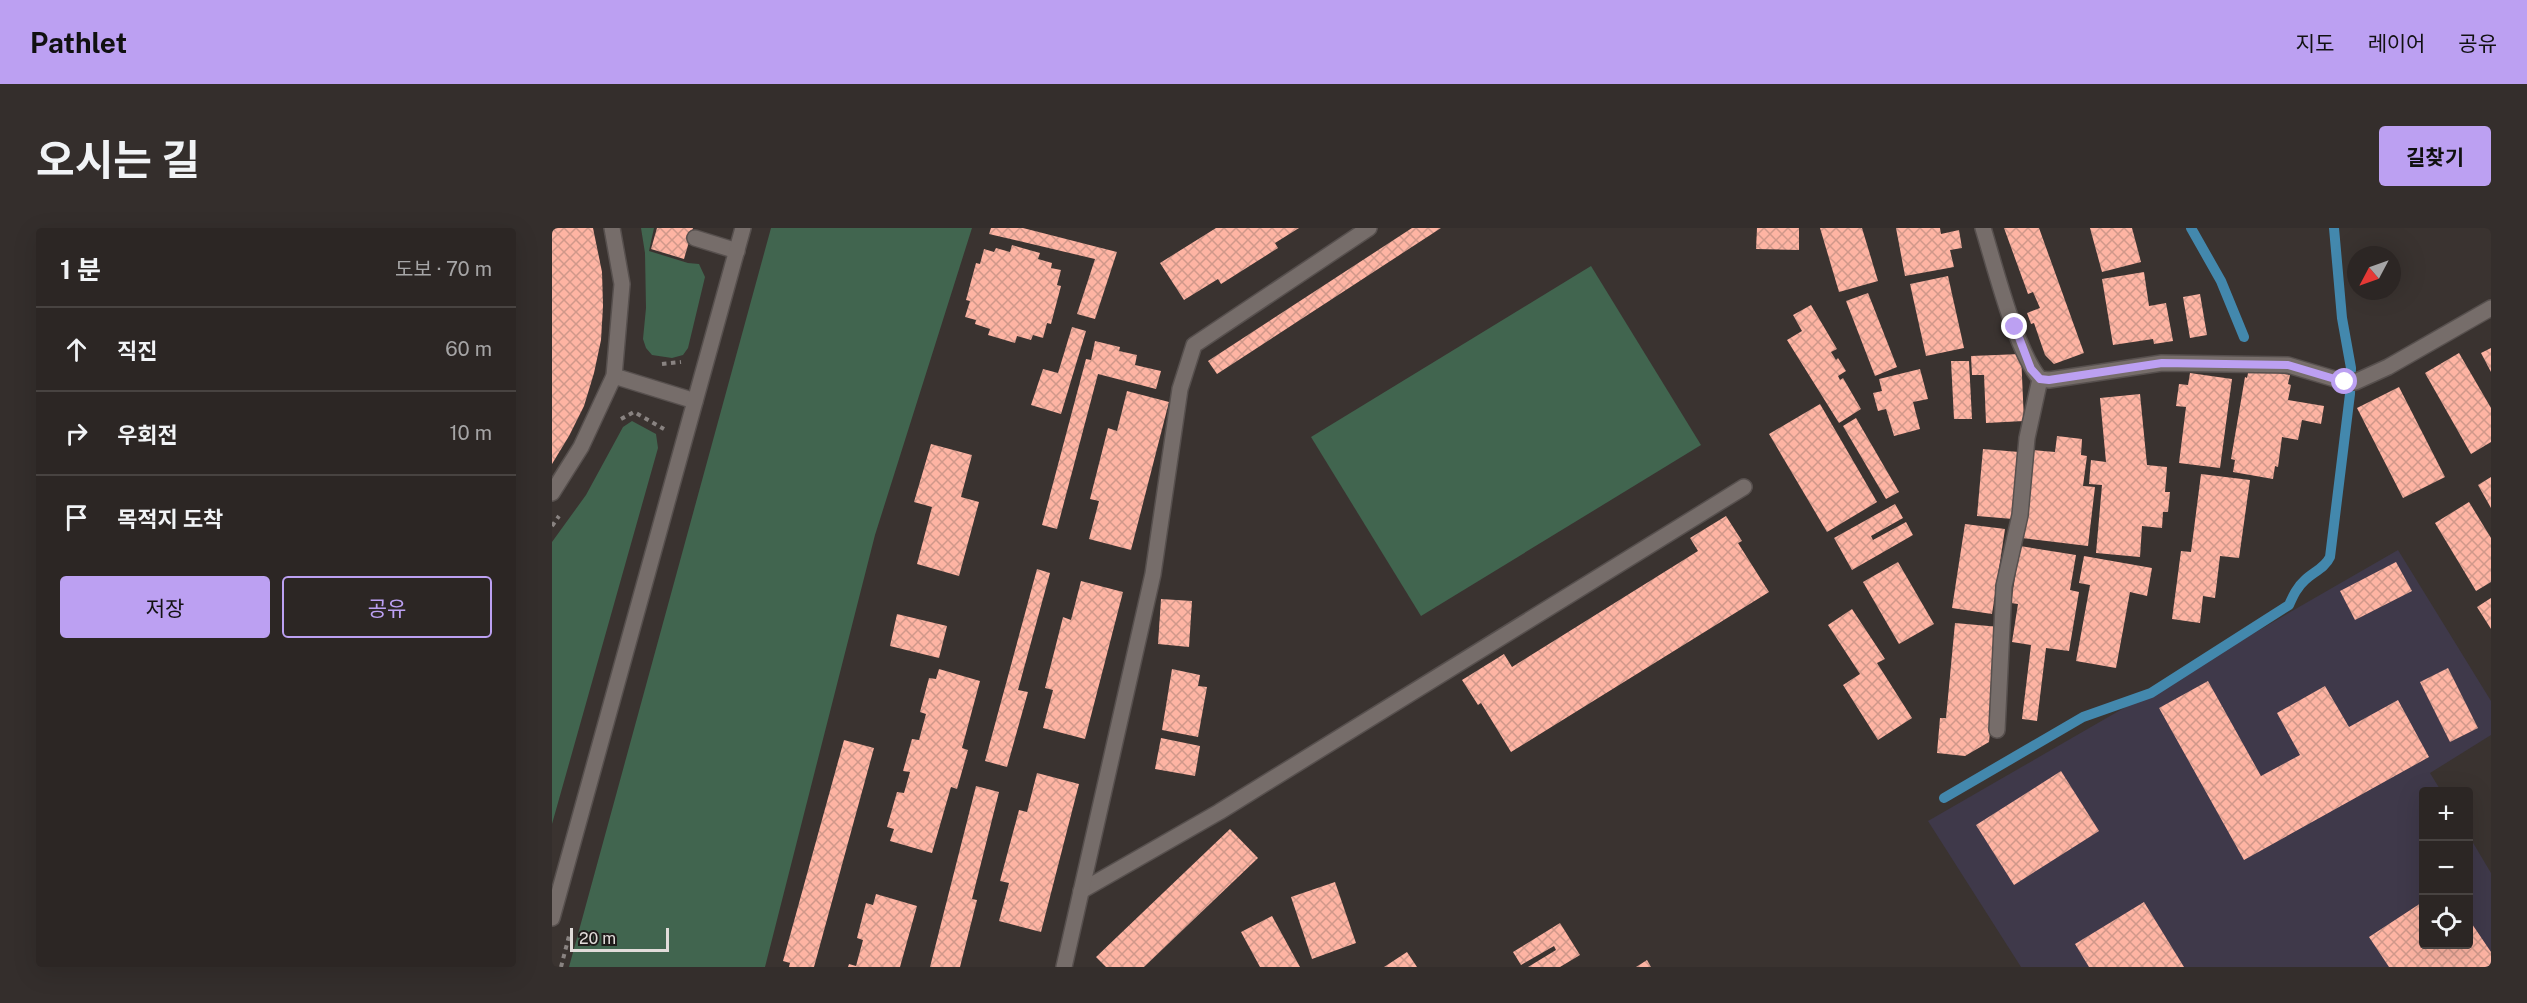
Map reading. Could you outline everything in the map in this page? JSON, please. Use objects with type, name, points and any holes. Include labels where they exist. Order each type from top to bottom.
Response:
[{"type":"street","points":[[552,493],[581,447],[614,376],[622,284],[612,228]]},
{"type":"street","points":[[552,918],[743,228]]},
{"type":"street","points":[[1064,967],[1153,574],[1180,389],[1194,345],[1369,228]]},
{"type":"street","points":[[1983,228],[2015,327],[2031,369],[2040,379],[2049,380],[2162,363],[2288,365],[2350,382],[2388,367],[2491,308]]},
{"type":"street","points":[[695,238],[737,251]]},
{"type":"street","points":[[614,376],[695,401]]},
{"type":"street","points":[[1997,730],[2004,586],[2020,515],[2027,438],[2040,379]]},
{"type":"street","points":[[1081,891],[1219,812],[1744,487]]},
{"type":"path","points":[[655,362],[679,364],[684,359]]},
{"type":"path","points":[[615,427],[621,418],[634,412],[664,429],[665,437]]},
{"type":"path","points":[[552,526],[565,510]]},
{"type":"shaded area","points":[[2398,550],[2491,701],[2491,735],[2430,773],[2439,787],[2419,787],[2419,949],[2473,949],[2473,843],[2491,873],[2491,967],[2021,967],[1928,821]]},
{"type":"green space","points":[[641,228],[654,228],[649,251],[688,263],[699,264],[705,277],[688,348],[683,355],[672,358],[652,355],[643,339],[646,308],[645,253]]},
{"type":"green space","points":[[771,228],[972,228],[875,535],[765,967],[569,967]]},
{"type":"green space","points":[[1591,266],[1701,445],[1421,616],[1311,437]]},
{"type":"green space","points":[[632,421],[656,434],[658,448],[552,824],[552,542],[586,495],[623,427]]},
{"type":"building","points":[[552,228],[593,228],[602,272],[603,306],[601,340],[584,406],[552,464]]},
{"type":"building","points":[[657,228],[693,228],[684,259],[651,249]]},
{"type":"building","points":[[991,228],[1023,228],[1117,252],[1095,319],[1077,314],[1095,259],[989,234]]},
{"type":"building","points":[[1216,228],[1299,228],[1275,243],[1278,248],[1221,284],[1218,279],[1184,300],[1160,263]]},
{"type":"building","points":[[1412,228],[1441,228],[1217,374],[1208,361]]},
{"type":"building","points":[[1757,228],[1799,228],[1799,250],[1756,249]]},
{"type":"building","points":[[1820,228],[1862,228],[1878,281],[1839,292]]},
{"type":"building","points":[[1896,228],[1940,228],[1941,234],[1959,230],[1962,248],[1950,250],[1954,267],[1905,276]]},
{"type":"building","points":[[2004,228],[2039,228],[2084,353],[2054,364],[2045,355],[2034,323],[2031,324],[2027,313],[2040,308],[2033,292],[2028,294]]},
{"type":"building","points":[[2090,228],[2132,228],[2141,262],[2102,272]]},
{"type":"building","points":[[1012,245],[1040,253],[1038,259],[1052,263],[1051,268],[1061,270],[1057,285],[1061,286],[1051,324],[1047,323],[1043,338],[1033,335],[1031,340],[1017,336],[1015,343],[988,335],[990,329],[975,324],[976,320],[965,317],[970,301],[966,300],[976,263],[980,264],[984,249],[994,252],[996,248],[1010,252]]},
{"type":"building","points":[[2144,272],[2149,306],[2166,303],[2173,341],[2154,344],[2153,339],[2113,345],[2102,279]]},
{"type":"building","points":[[1948,276],[1964,348],[1926,356],[1910,284]]},
{"type":"building","points":[[1868,293],[1897,367],[1875,376],[1846,301]]},
{"type":"building","points":[[2200,294],[2207,335],[2190,338],[2183,297]]},
{"type":"building","points":[[1811,305],[1837,349],[1831,352],[1846,371],[1838,376],[1840,380],[1843,378],[1861,409],[1839,423],[1787,340],[1802,331],[1793,315]]},
{"type":"building","points":[[1072,327],[1086,331],[1061,414],[1031,405],[1043,369],[1058,373]]},
{"type":"building","points":[[1095,341],[1120,347],[1119,351],[1137,355],[1135,365],[1161,371],[1156,389],[1098,374],[1057,529],[1042,525],[1086,359],[1091,360]]},
{"type":"building","points":[[2491,348],[2491,372],[2481,353]]},
{"type":"building","points":[[2459,353],[2491,408],[2491,442],[2471,454],[2425,373]]},
{"type":"building","points":[[2021,354],[2024,421],[1986,423],[1984,375],[1972,375],[1971,356]]},
{"type":"building","points":[[1951,361],[1969,361],[1972,419],[1954,419]]},
{"type":"building","points":[[2249,368],[2290,375],[2288,400],[2324,406],[2321,424],[2302,420],[2298,440],[2282,437],[2278,467],[2275,466],[2273,479],[2233,472],[2235,460],[2231,459],[2245,377],[2247,378]]},
{"type":"building","points":[[1920,369],[1928,399],[1913,402],[1920,429],[1894,436],[1886,409],[1878,411],[1873,393],[1882,391],[1879,379]]},
{"type":"building","points":[[2190,373],[2232,379],[2220,468],[2179,463],[2186,407],[2176,406],[2179,384],[2188,385]]},
{"type":"building","points":[[2399,387],[2445,477],[2403,498],[2357,408]]},
{"type":"building","points":[[1127,391],[1169,402],[1131,550],[1089,539],[1099,501],[1090,499],[1108,428],[1117,431]]},
{"type":"building","points":[[2140,394],[2147,465],[2167,467],[2165,492],[2170,492],[2168,512],[2163,512],[2162,528],[2142,526],[2140,557],[2096,553],[2102,485],[2089,484],[2091,460],[2106,462],[2100,398]]},
{"type":"building","points":[[1820,404],[1877,502],[1827,532],[1769,434]]},
{"type":"building","points":[[1856,418],[1899,492],[1886,499],[1843,426]]},
{"type":"building","points":[[2057,436],[2082,439],[2081,455],[2087,456],[2083,486],[2095,487],[2088,546],[2022,538],[2032,450],[2055,452]]},
{"type":"building","points":[[931,444],[972,455],[961,497],[979,502],[959,576],[917,564],[932,507],[914,502]]},
{"type":"building","points":[[1983,449],[2019,452],[2013,519],[1977,516]]},
{"type":"building","points":[[2201,474],[2250,480],[2239,558],[2220,556],[2215,598],[2203,596],[2200,623],[2172,619],[2181,551],[2191,552]]},
{"type":"building","points":[[2491,477],[2491,508],[2478,485]]},
{"type":"building","points":[[2469,502],[2491,538],[2491,582],[2476,591],[2435,523]]},
{"type":"building","points":[[1895,504],[1903,518],[1871,536],[1873,540],[1906,522],[1913,535],[1852,570],[1834,538]]},
{"type":"building","points":[[1726,516],[1742,541],[1738,543],[1769,592],[1511,752],[1481,703],[1478,705],[1462,680],[1504,654],[1512,667],[1698,551],[1690,538]]},
{"type":"building","points":[[1965,524],[2005,529],[1992,614],[1952,608]]},
{"type":"building","points":[[2020,546],[2076,555],[2070,590],[2079,592],[2069,651],[2046,648],[2037,721],[2022,719],[2031,645],[2012,642],[2018,604],[2011,603]]},
{"type":"building","points":[[2084,556],[2152,568],[2147,596],[2130,592],[2116,668],[2076,661],[2090,585],[2079,583]]},
{"type":"building","points":[[1898,562],[1934,624],[1899,644],[1863,582]]},
{"type":"building","points":[[2396,562],[2412,591],[2355,620],[2340,591]]},
{"type":"building","points":[[1037,569],[1050,573],[1018,690],[1028,692],[1007,767],[985,761]]},
{"type":"building","points":[[1081,581],[1123,592],[1085,739],[1043,728],[1053,690],[1045,688],[1063,617],[1071,620]]},
{"type":"building","points":[[2491,598],[2491,629],[2477,607]]},
{"type":"building","points":[[1161,599],[1192,601],[1189,647],[1158,644]]},
{"type":"building","points":[[1852,609],[1885,659],[1877,663],[1912,718],[1878,740],[1843,685],[1860,674],[1828,625]]},
{"type":"building","points":[[897,614],[947,626],[939,658],[890,646]]},
{"type":"building","points":[[1955,623],[2000,627],[1989,742],[1965,756],[1937,753],[1940,718],[1946,718]]},
{"type":"building","points":[[2448,668],[2478,728],[2450,742],[2420,682]]},
{"type":"building","points":[[939,669],[980,681],[962,748],[968,750],[957,789],[951,787],[932,853],[890,841],[894,829],[887,827],[897,792],[904,793],[910,772],[903,771],[912,739],[919,740],[926,714],[920,712],[929,678],[936,679]]},
{"type":"building","points":[[1172,669],[1200,675],[1198,686],[1207,687],[1198,737],[1162,730]]},
{"type":"building","points":[[2208,681],[2261,776],[2300,755],[2277,713],[2325,686],[2349,727],[2398,700],[2429,757],[2244,860],[2159,708]]},
{"type":"building","points":[[1161,738],[1200,746],[1195,776],[1155,769]]},
{"type":"building","points":[[844,740],[874,748],[814,967],[789,967],[790,963],[783,961]]},
{"type":"building","points":[[2061,771],[2099,831],[2014,885],[1976,825]]},
{"type":"building","points":[[1037,773],[1079,784],[1041,932],[999,921],[1009,883],[1000,881],[1019,810],[1027,812]]},
{"type":"building","points":[[976,786],[999,792],[972,899],[977,900],[960,967],[930,967]]},
{"type":"building","points":[[1230,829],[1258,858],[1144,967],[1106,967],[1096,957]]},
{"type":"building","points":[[1335,882],[1356,943],[1312,959],[1291,897]]},
{"type":"building","points":[[876,894],[917,906],[900,967],[848,967],[849,964],[856,966],[863,940],[857,938],[866,903],[873,905]]},
{"type":"building","points":[[2144,902],[2184,967],[2089,967],[2075,944]]},
{"type":"building","points":[[2419,904],[2419,949],[2473,949],[2473,925],[2491,952],[2491,967],[2389,967],[2369,937]]},
{"type":"building","points":[[1272,916],[1300,967],[1260,967],[1241,932]]},
{"type":"building","points":[[1560,923],[1580,955],[1560,967],[1528,967],[1556,950],[1554,946],[1521,965],[1513,952]]},
{"type":"building","points":[[1407,952],[1417,967],[1384,967]]},
{"type":"building","points":[[1647,960],[1651,967],[1636,967]]},
{"type":"waterway","points":[[2191,228],[2221,281],[2244,337]]},
{"type":"waterway","points":[[1944,798],[2083,717],[2151,693],[2289,605],[2302,583],[2328,561],[2350,394],[2351,368],[2342,318],[2334,228]]},
{"type":"route","points":[[2015,327],[2031,369],[2040,379],[2049,380],[2162,363],[2288,365],[2345,382]]}]
